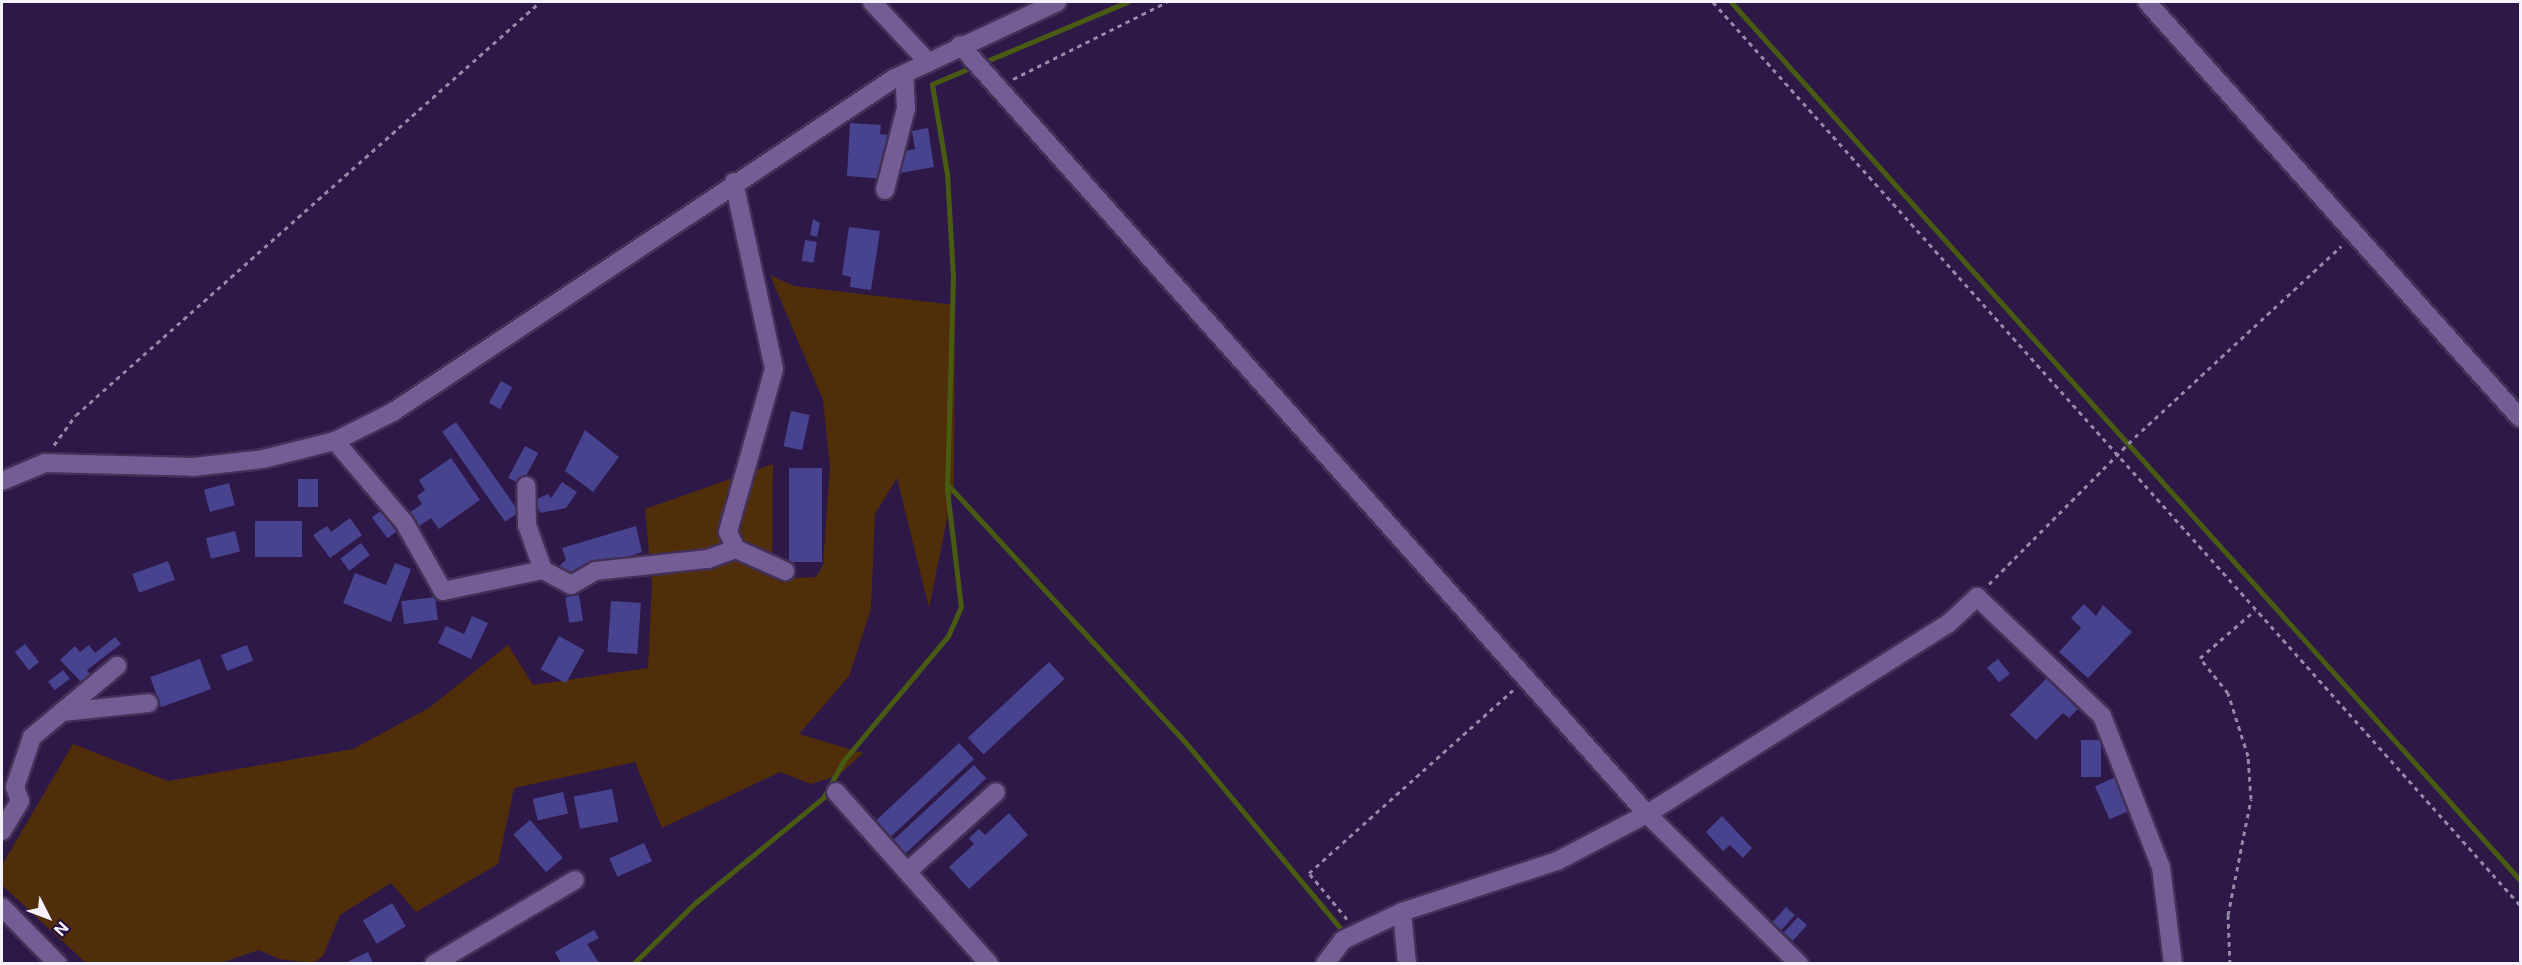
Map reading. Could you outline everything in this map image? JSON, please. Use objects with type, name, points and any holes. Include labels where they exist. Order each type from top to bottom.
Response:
[{"type":"street","points":[[872,2],[929,63]]},
{"type":"street","points":[[2,481],[45,463],[193,467],[263,459],[335,441],[393,412],[734,182],[904,74],[960,45],[1057,2]]},
{"type":"street","points":[[2147,2],[2520,418]]},
{"type":"street","points":[[960,45],[1647,814],[1799,963]]},
{"type":"street","points":[[885,190],[906,108],[904,74]]},
{"type":"street","points":[[734,182],[774,369],[728,532],[736,549],[785,571]]},
{"type":"street","points":[[335,441],[404,522],[442,591],[543,570],[571,585],[595,571],[708,559],[736,549]]},
{"type":"street","points":[[526,486],[527,525],[543,570]]},
{"type":"street","points":[[1325,963],[1343,940],[1402,912],[1557,861],[1647,814],[1948,624],[1977,597],[2102,716],[2161,867],[2173,963]]},
{"type":"street","points":[[2,831],[20,801],[15,787],[32,737],[117,666]]},
{"type":"street","points":[[62,712],[149,703]]},
{"type":"street","points":[[836,792],[989,963]]},
{"type":"street","points":[[908,871],[996,792]]},
{"type":"street","points":[[434,963],[575,880]]},
{"type":"street","points":[[2,907],[58,963]]},
{"type":"street","points":[[1402,912],[1407,963]]},
{"type":"path","points":[[45,463],[76,415],[540,2]]},
{"type":"path","points":[[998,87],[1167,2]]},
{"type":"path","points":[[1713,2],[2520,905]]},
{"type":"path","points":[[1977,597],[2116,455],[2355,233]]},
{"type":"path","points":[[2230,963],[2228,915],[2251,799],[2248,756],[2228,693],[2200,658],[2254,610]]},
{"type":"path","points":[[1347,919],[1309,873],[1526,679]]},
{"type":"shaded area","points":[[770,275],[794,286],[955,305],[954,484],[929,608],[897,478],[875,514],[871,609],[849,676],[799,734],[863,753],[839,775],[811,784],[780,772],[662,828],[635,762],[514,788],[498,864],[416,912],[391,883],[340,915],[323,956],[313,963],[279,959],[259,950],[220,963],[86,963],[2,885],[2,865],[73,744],[168,781],[353,749],[429,708],[508,645],[533,685],[648,668],[652,584],[645,509],[773,464],[772,579],[816,577],[823,565],[830,467],[823,400]]},
{"type":"building","points":[[850,123],[881,125],[880,134],[887,135],[884,179],[847,176]]},
{"type":"building","points":[[928,128],[934,167],[900,173],[896,152],[915,149],[912,131]]},
{"type":"building","points":[[813,219],[820,223],[817,237],[810,235]]},
{"type":"building","points":[[849,227],[880,231],[871,290],[850,287],[851,277],[842,275]]},
{"type":"building","points":[[805,240],[817,242],[814,263],[802,261]]},
{"type":"building","points":[[501,381],[512,387],[500,409],[489,403]]},
{"type":"building","points":[[791,411],[810,415],[802,450],[784,446]]},
{"type":"building","points":[[456,422],[519,512],[505,522],[442,432]]},
{"type":"building","points":[[585,430],[619,457],[593,492],[565,471]]},
{"type":"building","points":[[525,446],[538,453],[521,485],[508,478]]},
{"type":"building","points":[[451,458],[480,500],[439,529],[431,518],[418,527],[409,513],[422,504],[417,496],[425,490],[419,480]]},
{"type":"building","points":[[789,468],[822,468],[822,562],[789,562]]},
{"type":"building","points":[[298,479],[318,479],[318,507],[298,507]]},
{"type":"building","points":[[562,482],[577,492],[566,508],[540,513],[535,500],[548,494],[551,498]]},
{"type":"building","points":[[229,483],[235,505],[210,512],[204,490]]},
{"type":"building","points":[[383,509],[399,530],[387,538],[372,517]]},
{"type":"building","points":[[350,518],[362,535],[330,558],[313,535],[327,526],[331,532]]},
{"type":"building","points":[[255,521],[302,521],[302,557],[255,557]]},
{"type":"building","points":[[636,526],[642,552],[568,577],[560,565],[566,560],[562,548]]},
{"type":"building","points":[[235,531],[240,551],[211,559],[206,538]]},
{"type":"building","points":[[361,543],[370,555],[349,571],[340,559]]},
{"type":"building","points":[[168,561],[175,580],[139,593],[132,574]]},
{"type":"building","points":[[395,563],[411,569],[391,622],[343,603],[355,573],[386,585]]},
{"type":"building","points":[[579,595],[583,621],[569,623],[565,597]]},
{"type":"building","points":[[435,597],[438,620],[404,624],[401,601]]},
{"type":"building","points":[[611,601],[641,603],[637,654],[607,652]]},
{"type":"building","points":[[2084,604],[2096,616],[2103,605],[2132,632],[2088,678],[2059,652],[2081,628],[2071,618]]},
{"type":"building","points":[[472,616],[488,623],[471,659],[438,643],[446,626],[464,634]]},
{"type":"building","points":[[559,636],[584,650],[566,683],[541,669]]},
{"type":"building","points":[[115,637],[121,644],[87,670],[92,677],[84,685],[60,660],[75,646],[80,652],[89,645],[95,653]]},
{"type":"building","points":[[25,644],[39,662],[29,670],[15,652]]},
{"type":"building","points":[[247,645],[253,661],[227,671],[221,655]]},
{"type":"building","points":[[200,659],[211,689],[161,707],[150,677]]},
{"type":"building","points":[[1998,659],[2010,674],[1999,683],[1987,668]]},
{"type":"building","points":[[1049,662],[1065,679],[984,755],[968,738]]},
{"type":"building","points":[[63,670],[70,679],[55,690],[48,682]]},
{"type":"building","points":[[2048,677],[2079,708],[2069,718],[2063,713],[2036,740],[2010,715]]},
{"type":"building","points":[[2081,740],[2101,740],[2101,777],[2081,777]]},
{"type":"building","points":[[959,743],[974,759],[890,838],[875,821]]},
{"type":"building","points":[[974,765],[986,778],[904,855],[891,842]]},
{"type":"building","points":[[2116,777],[2131,810],[2110,819],[2095,786]]},
{"type":"building","points":[[612,789],[618,821],[580,829],[574,796]]},
{"type":"building","points":[[563,792],[568,813],[538,820],[533,799]]},
{"type":"building","points":[[1009,813],[1028,835],[969,889],[949,867],[974,844],[969,838],[979,829],[985,835]]},
{"type":"building","points":[[1722,816],[1752,848],[1743,858],[1730,845],[1723,851],[1706,832]]},
{"type":"building","points":[[530,820],[563,858],[546,872],[513,834]]},
{"type":"building","points":[[644,843],[652,861],[617,877],[609,858]]},
{"type":"building","points":[[392,903],[406,926],[377,944],[363,921]]},
{"type":"building","points":[[1786,907],[1795,915],[1780,932],[1771,924]]},
{"type":"building","points":[[1798,917],[1807,925],[1793,941],[1784,933]]},
{"type":"building","points":[[594,930],[599,938],[587,944],[599,963],[561,963],[555,952]]},
{"type":"building","points":[[368,952],[373,963],[345,963]]},
{"type":"waterway","points":[[633,964],[695,903],[823,798],[844,760],[948,636],[961,607],[947,490],[953,277],[947,174],[932,84],[1127,2]]},
{"type":"waterway","points":[[1731,2],[2520,880]]},
{"type":"waterway","points":[[947,484],[1186,743],[1341,929]]}]
